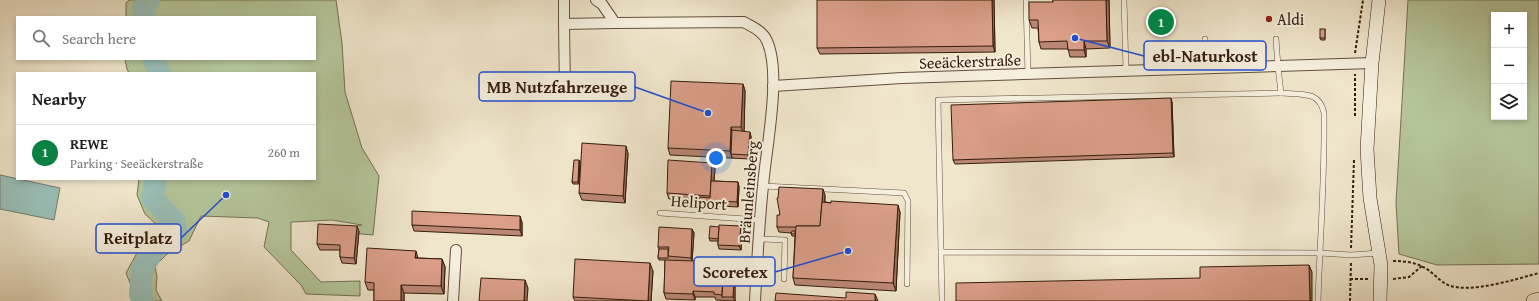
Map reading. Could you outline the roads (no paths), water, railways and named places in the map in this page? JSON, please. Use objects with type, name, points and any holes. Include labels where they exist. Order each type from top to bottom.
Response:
[{"type":"main road","points":[[1379,0],[1372,63],[1367,149],[1370,198],[1379,256],[1380,301]]},
{"type":"main road","points":[[1534,301],[1539,300]]},
{"type":"street","points":[[564,0],[565,89]]},
{"type":"street","points":[[596,0],[602,4],[616,23]]},
{"type":"street","points":[[564,24],[744,22],[759,30],[767,40],[772,62],[773,86]]},
{"type":"street","name":"Seeäckerstraße","points":[[773,86],[902,78],[1372,63]]},
{"type":"street","name":"Bräunleinsberg","points":[[755,301],[760,220],[773,86]]},
{"type":"street","points":[[453,301],[456,250]]},
{"type":"lane","points":[[1026,0],[1028,74]]},
{"type":"lane","points":[[1124,0],[1126,72]]},
{"type":"lane","points":[[1205,39],[1206,69]]},
{"type":"lane","points":[[1276,39],[1282,93]]},
{"type":"lane","points":[[942,301],[938,100],[1282,93],[1317,98],[1322,105],[1324,113],[1325,170],[1318,301]]},
{"type":"lane","points":[[763,186],[904,193],[908,201],[907,284]]},
{"type":"lane","name":"Heliport","points":[[660,213],[760,220]]},
{"type":"lane","points":[[759,239],[785,240],[784,279]]},
{"type":"lane","points":[[941,252],[1320,253],[1379,256]]},
{"type":"water","points":[[0,175],[16,178],[16,180],[23,180],[60,188],[54,220],[0,209]]},
{"type":"waterway","points":[[145,16],[143,9],[149,0]]},
{"type":"waterway","points":[[154,60],[160,72]]},
{"type":"waterway","points":[[143,301],[140,294],[142,269],[161,239],[176,231],[175,222],[152,198],[156,180]]},
{"type":"place","name":"Aldi","points":[[1269,19]]},
{"type":"place","name":"REWE","points":[[1161,22]]},
{"type":"place","name":"ebl-Naturkost","points":[[1075,38]]},
{"type":"place","name":"MB Nutzfahrzeuge","points":[[708,113]]},
{"type":"place","name":"Reitplatz","points":[[226,195]]},
{"type":"place","name":"Scoretex","points":[[848,251]]}]
